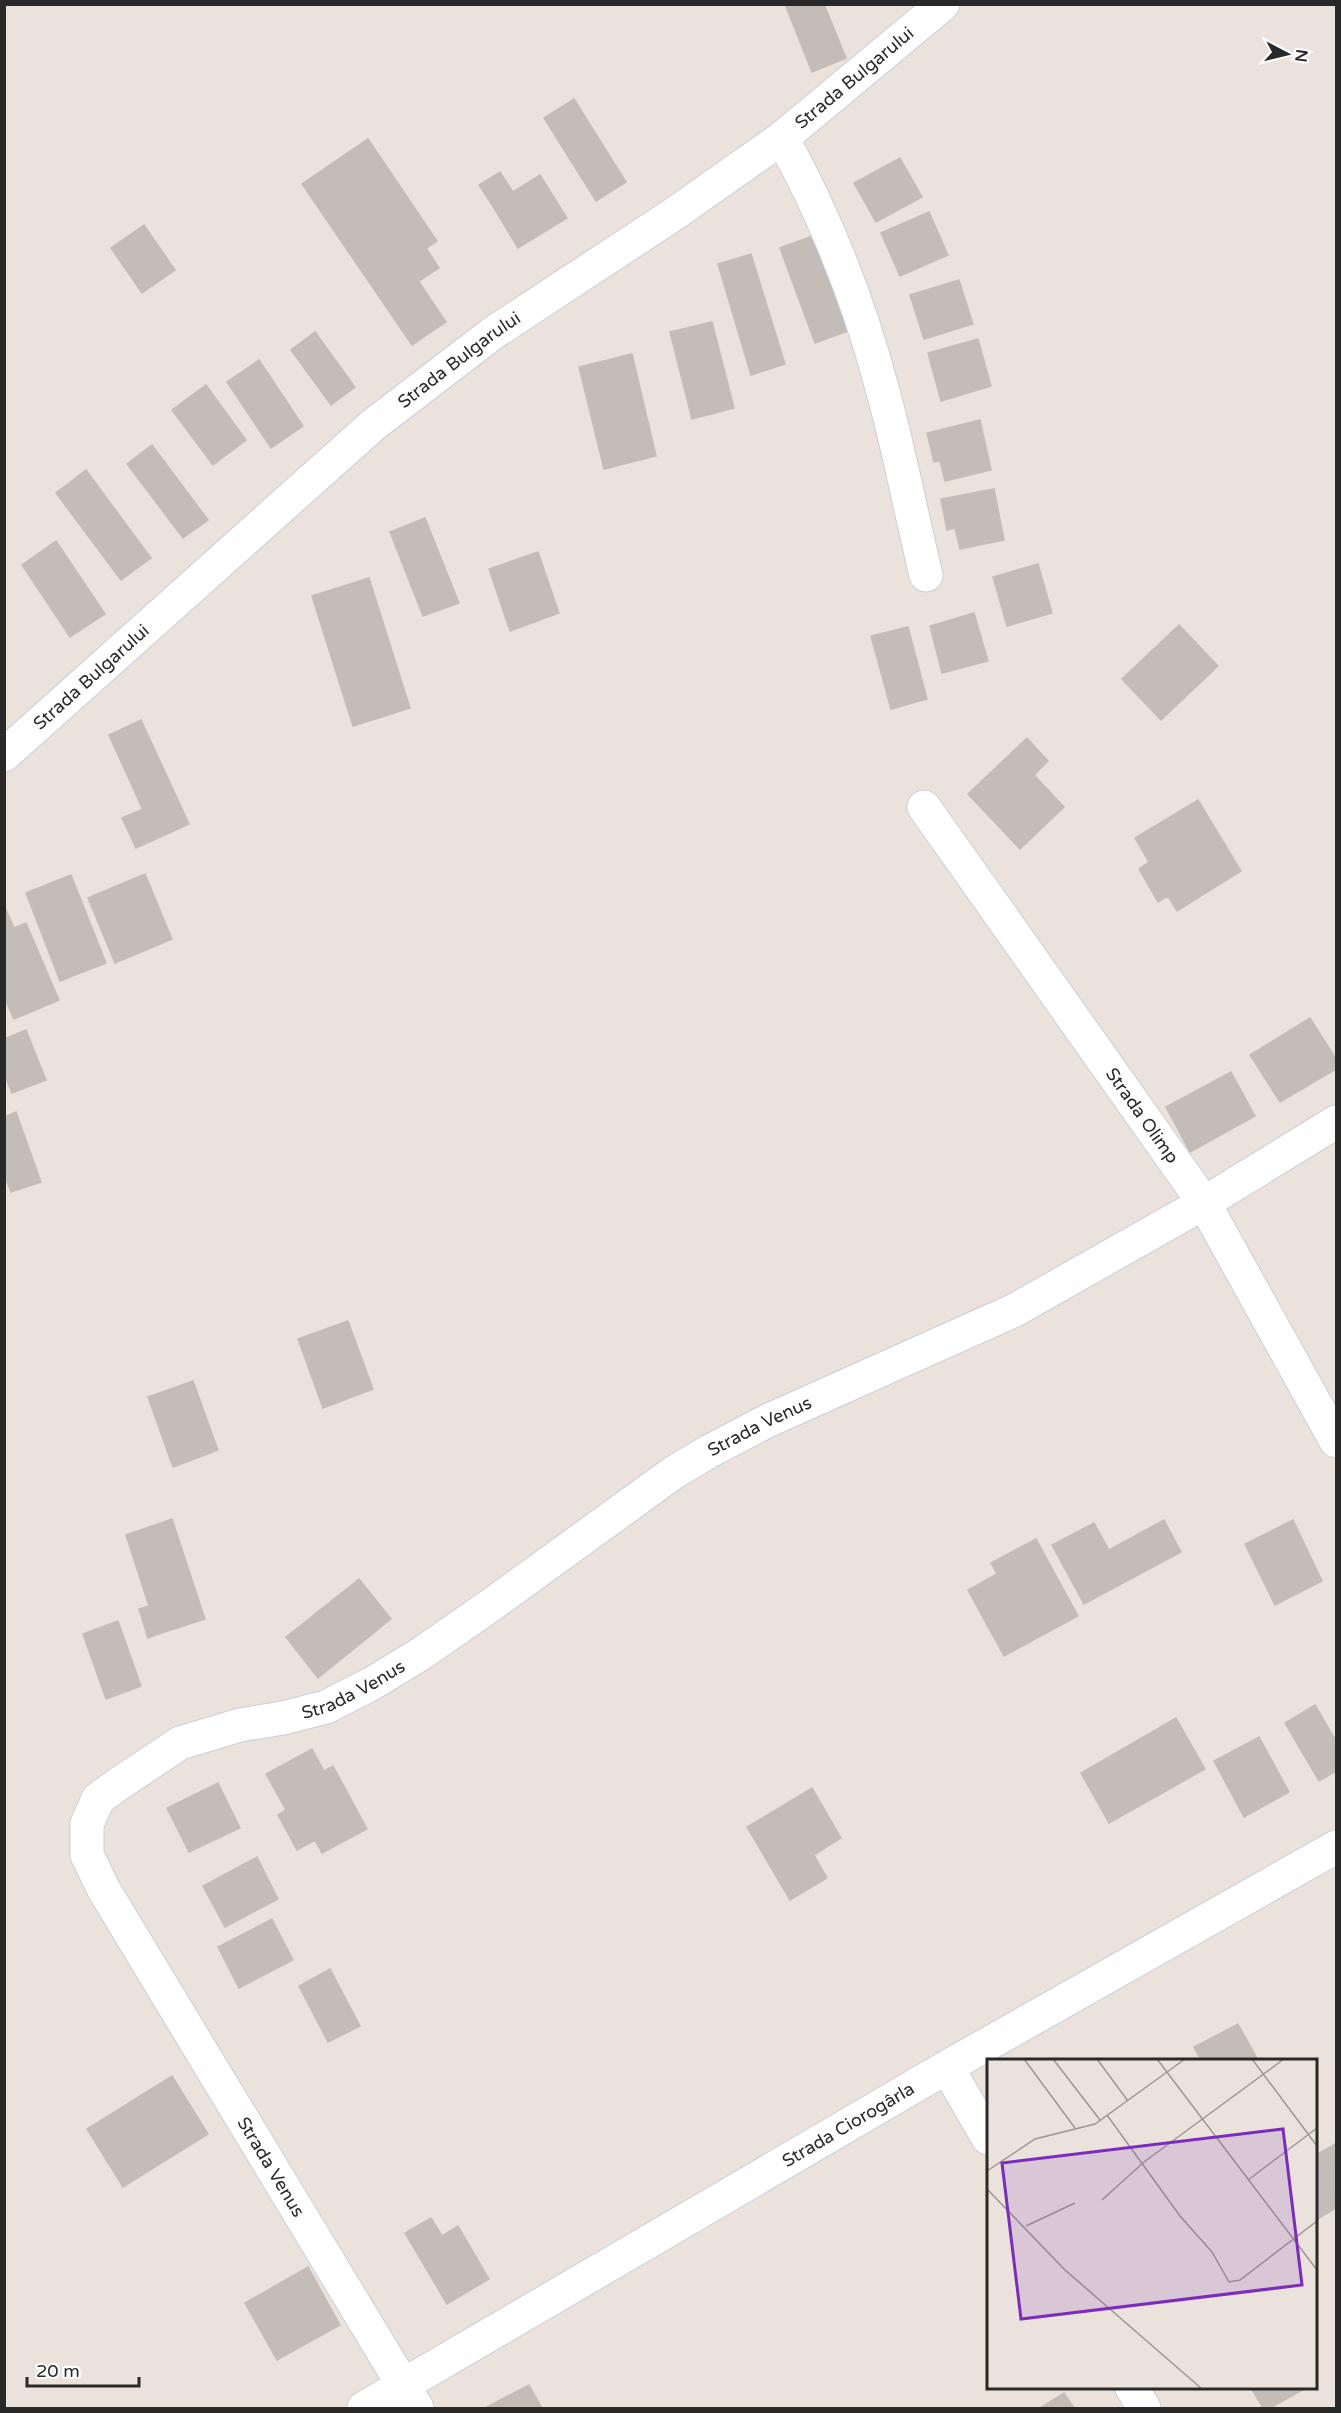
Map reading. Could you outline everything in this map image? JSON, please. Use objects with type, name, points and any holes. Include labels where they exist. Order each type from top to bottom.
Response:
[{"type":"street","name":"Strada Bulgarului","points":[[4,755],[373,424],[493,333],[674,214],[782,138],[943,4]]},
{"type":"street","points":[[782,138],[807,184],[855,301],[882,388],[926,575]]},
{"type":"street","name":"Strada Olimp","points":[[924,807],[1204,1203],[1336,1441]]},
{"type":"street","name":"Strada Venus","points":[[410,2397],[104,1890],[87,1855],[87,1824],[98,1799],[180,1743],[240,1725],[283,1718],[326,1707],[373,1683],[431,1647],[664,1480],[708,1452],[767,1421],[1015,1310],[1204,1203],[1336,1122]]},
{"type":"street","name":"Strada Ciorogârla","points":[[364,2409],[410,2397],[947,2067],[1336,1847]]},
{"type":"street","points":[[947,2067],[987,2136]]},
{"type":"street","points":[[1133,2389],[1144,2409]]},
{"type":"building","points":[[785,4],[824,4],[846,58],[812,72]]},
{"type":"building","points":[[574,99],[626,182],[596,201],[544,118]]},
{"type":"building","points":[[368,139],[437,241],[406,262],[337,160]]},
{"type":"building","points":[[900,158],[922,197],[876,222],[854,183]]},
{"type":"building","points":[[337,160],[446,322],[412,345],[302,184]]},
{"type":"building","points":[[500,172],[513,192],[492,205],[479,185]]},
{"type":"building","points":[[540,175],[567,218],[518,248],[492,205]]},
{"type":"building","points":[[929,212],[948,255],[900,276],[881,233]]},
{"type":"building","points":[[144,225],[175,270],[142,293],[111,248]]},
{"type":"building","points":[[818,234],[853,329],[815,343],[780,248]]},
{"type":"building","points":[[426,248],[439,268],[419,281],[406,262]]},
{"type":"building","points":[[751,254],[785,364],[751,375],[718,264]]},
{"type":"building","points":[[959,280],[973,324],[924,339],[910,295]]},
{"type":"building","points":[[712,322],[734,408],[692,419],[670,332]]},
{"type":"building","points":[[315,332],[355,387],[331,405],[291,350]]},
{"type":"building","points":[[978,339],[991,386],[941,401],[928,353]]},
{"type":"building","points":[[632,354],[656,456],[604,469],[579,367]]},
{"type":"building","points":[[259,360],[303,426],[271,448],[227,382]]},
{"type":"building","points":[[206,385],[246,440],[213,465],[172,410]]},
{"type":"building","points":[[980,420],[991,470],[945,481],[940,461],[934,462],[927,433]]},
{"type":"building","points":[[152,445],[208,520],[183,538],[127,464]]},
{"type":"building","points":[[86,470],[151,558],[121,580],[56,493]]},
{"type":"building","points":[[994,489],[1004,540],[960,549],[955,528],[947,530],[941,499]]},
{"type":"building","points":[[425,518],[459,603],[423,616],[390,532]]},
{"type":"building","points":[[56,541],[105,614],[70,637],[22,565]]},
{"type":"building","points":[[538,552],[559,613],[510,631],[489,569]]},
{"type":"building","points":[[1038,564],[1052,613],[1007,626],[993,577]]},
{"type":"building","points":[[369,578],[410,708],[353,726],[312,596]]},
{"type":"building","points":[[974,613],[988,661],[942,673],[930,626]]},
{"type":"building","points":[[1179,625],[1218,666],[1161,720],[1122,679]]},
{"type":"building","points":[[908,627],[927,699],[891,709],[871,636]]},
{"type":"building","points":[[141,720],[189,824],[156,839],[109,735]]},
{"type":"building","points":[[1027,738],[1048,761],[1034,775],[1064,807],[1020,849],[968,794]]},
{"type":"building","points":[[1198,800],[1241,871],[1177,911],[1168,896],[1158,902],[1139,869],[1149,862],[1135,838]]},
{"type":"building","points":[[143,809],[156,839],[136,848],[122,818]]},
{"type":"building","points":[[145,874],[172,939],[115,963],[88,898]]},
{"type":"building","points":[[71,875],[106,963],[60,981],[26,893]]},
{"type":"building","points":[[4,905],[14,928],[4,932]]},
{"type":"building","points":[[26,923],[59,1000],[14,1019],[4,997],[4,932]]},
{"type":"building","points":[[1310,1018],[1336,1059],[1336,1069],[1280,1102],[1250,1055]]},
{"type":"building","points":[[26,1030],[46,1080],[12,1093],[4,1073],[4,1039]]},
{"type":"building","points":[[1231,1072],[1255,1116],[1190,1152],[1166,1107]]},
{"type":"building","points":[[16,1112],[41,1182],[11,1192],[4,1173],[4,1117]]},
{"type":"building","points":[[348,1321],[373,1389],[323,1408],[298,1339]]},
{"type":"building","points":[[193,1381],[218,1450],[173,1467],[148,1397]]},
{"type":"building","points":[[172,1519],[205,1619],[158,1634],[126,1535]]},
{"type":"building","points":[[1164,1520],[1181,1552],[1084,1604],[1052,1545],[1094,1523],[1109,1550]]},
{"type":"building","points":[[1293,1520],[1322,1581],[1275,1605],[1245,1544]]},
{"type":"building","points":[[1036,1539],[1078,1616],[1004,1656],[968,1590],[997,1574],[991,1563]]},
{"type":"building","points":[[359,1579],[391,1619],[318,1678],[286,1637]]},
{"type":"building","points":[[149,1606],[158,1634],[148,1638],[139,1609]]},
{"type":"building","points":[[118,1621],[141,1686],[106,1699],[83,1634]]},
{"type":"building","points":[[1315,1705],[1336,1741],[1336,1771],[1319,1781],[1285,1723]]},
{"type":"building","points":[[1176,1718],[1205,1769],[1109,1823],[1081,1773]]},
{"type":"building","points":[[1259,1737],[1289,1792],[1244,1817],[1214,1761]]},
{"type":"building","points":[[312,1749],[324,1771],[333,1766],[367,1829],[322,1853],[315,1840],[297,1850],[278,1815],[286,1810],[266,1774]]},
{"type":"building","points":[[218,1783],[240,1828],[189,1852],[167,1808]]},
{"type":"building","points":[[812,1788],[841,1838],[814,1855],[827,1878],[790,1900],[747,1827]]},
{"type":"building","points":[[257,1857],[278,1899],[225,1927],[203,1886]]},
{"type":"building","points":[[272,1919],[293,1960],[239,1988],[218,1947]]},
{"type":"building","points":[[330,1969],[360,2026],[328,2042],[299,1986]]},
{"type":"building","points":[[1238,2024],[1257,2059],[1200,2059],[1194,2047]]},
{"type":"building","points":[[172,2076],[208,2134],[123,2187],[87,2129]]},
{"type":"building","points":[[1335,2144],[1336,2208],[1317,2219],[1317,2154]]},
{"type":"building","points":[[431,2218],[442,2236],[458,2226],[489,2279],[447,2304],[405,2233]]},
{"type":"building","points":[[308,2267],[340,2325],[277,2360],[245,2303]]},
{"type":"building","points":[[529,2385],[542,2408],[485,2408]]},
{"type":"building","points":[[1252,2389],[1304,2389],[1270,2408],[1263,2408]]},
{"type":"building","points":[[1064,2393],[1074,2408],[1040,2408]]}]
